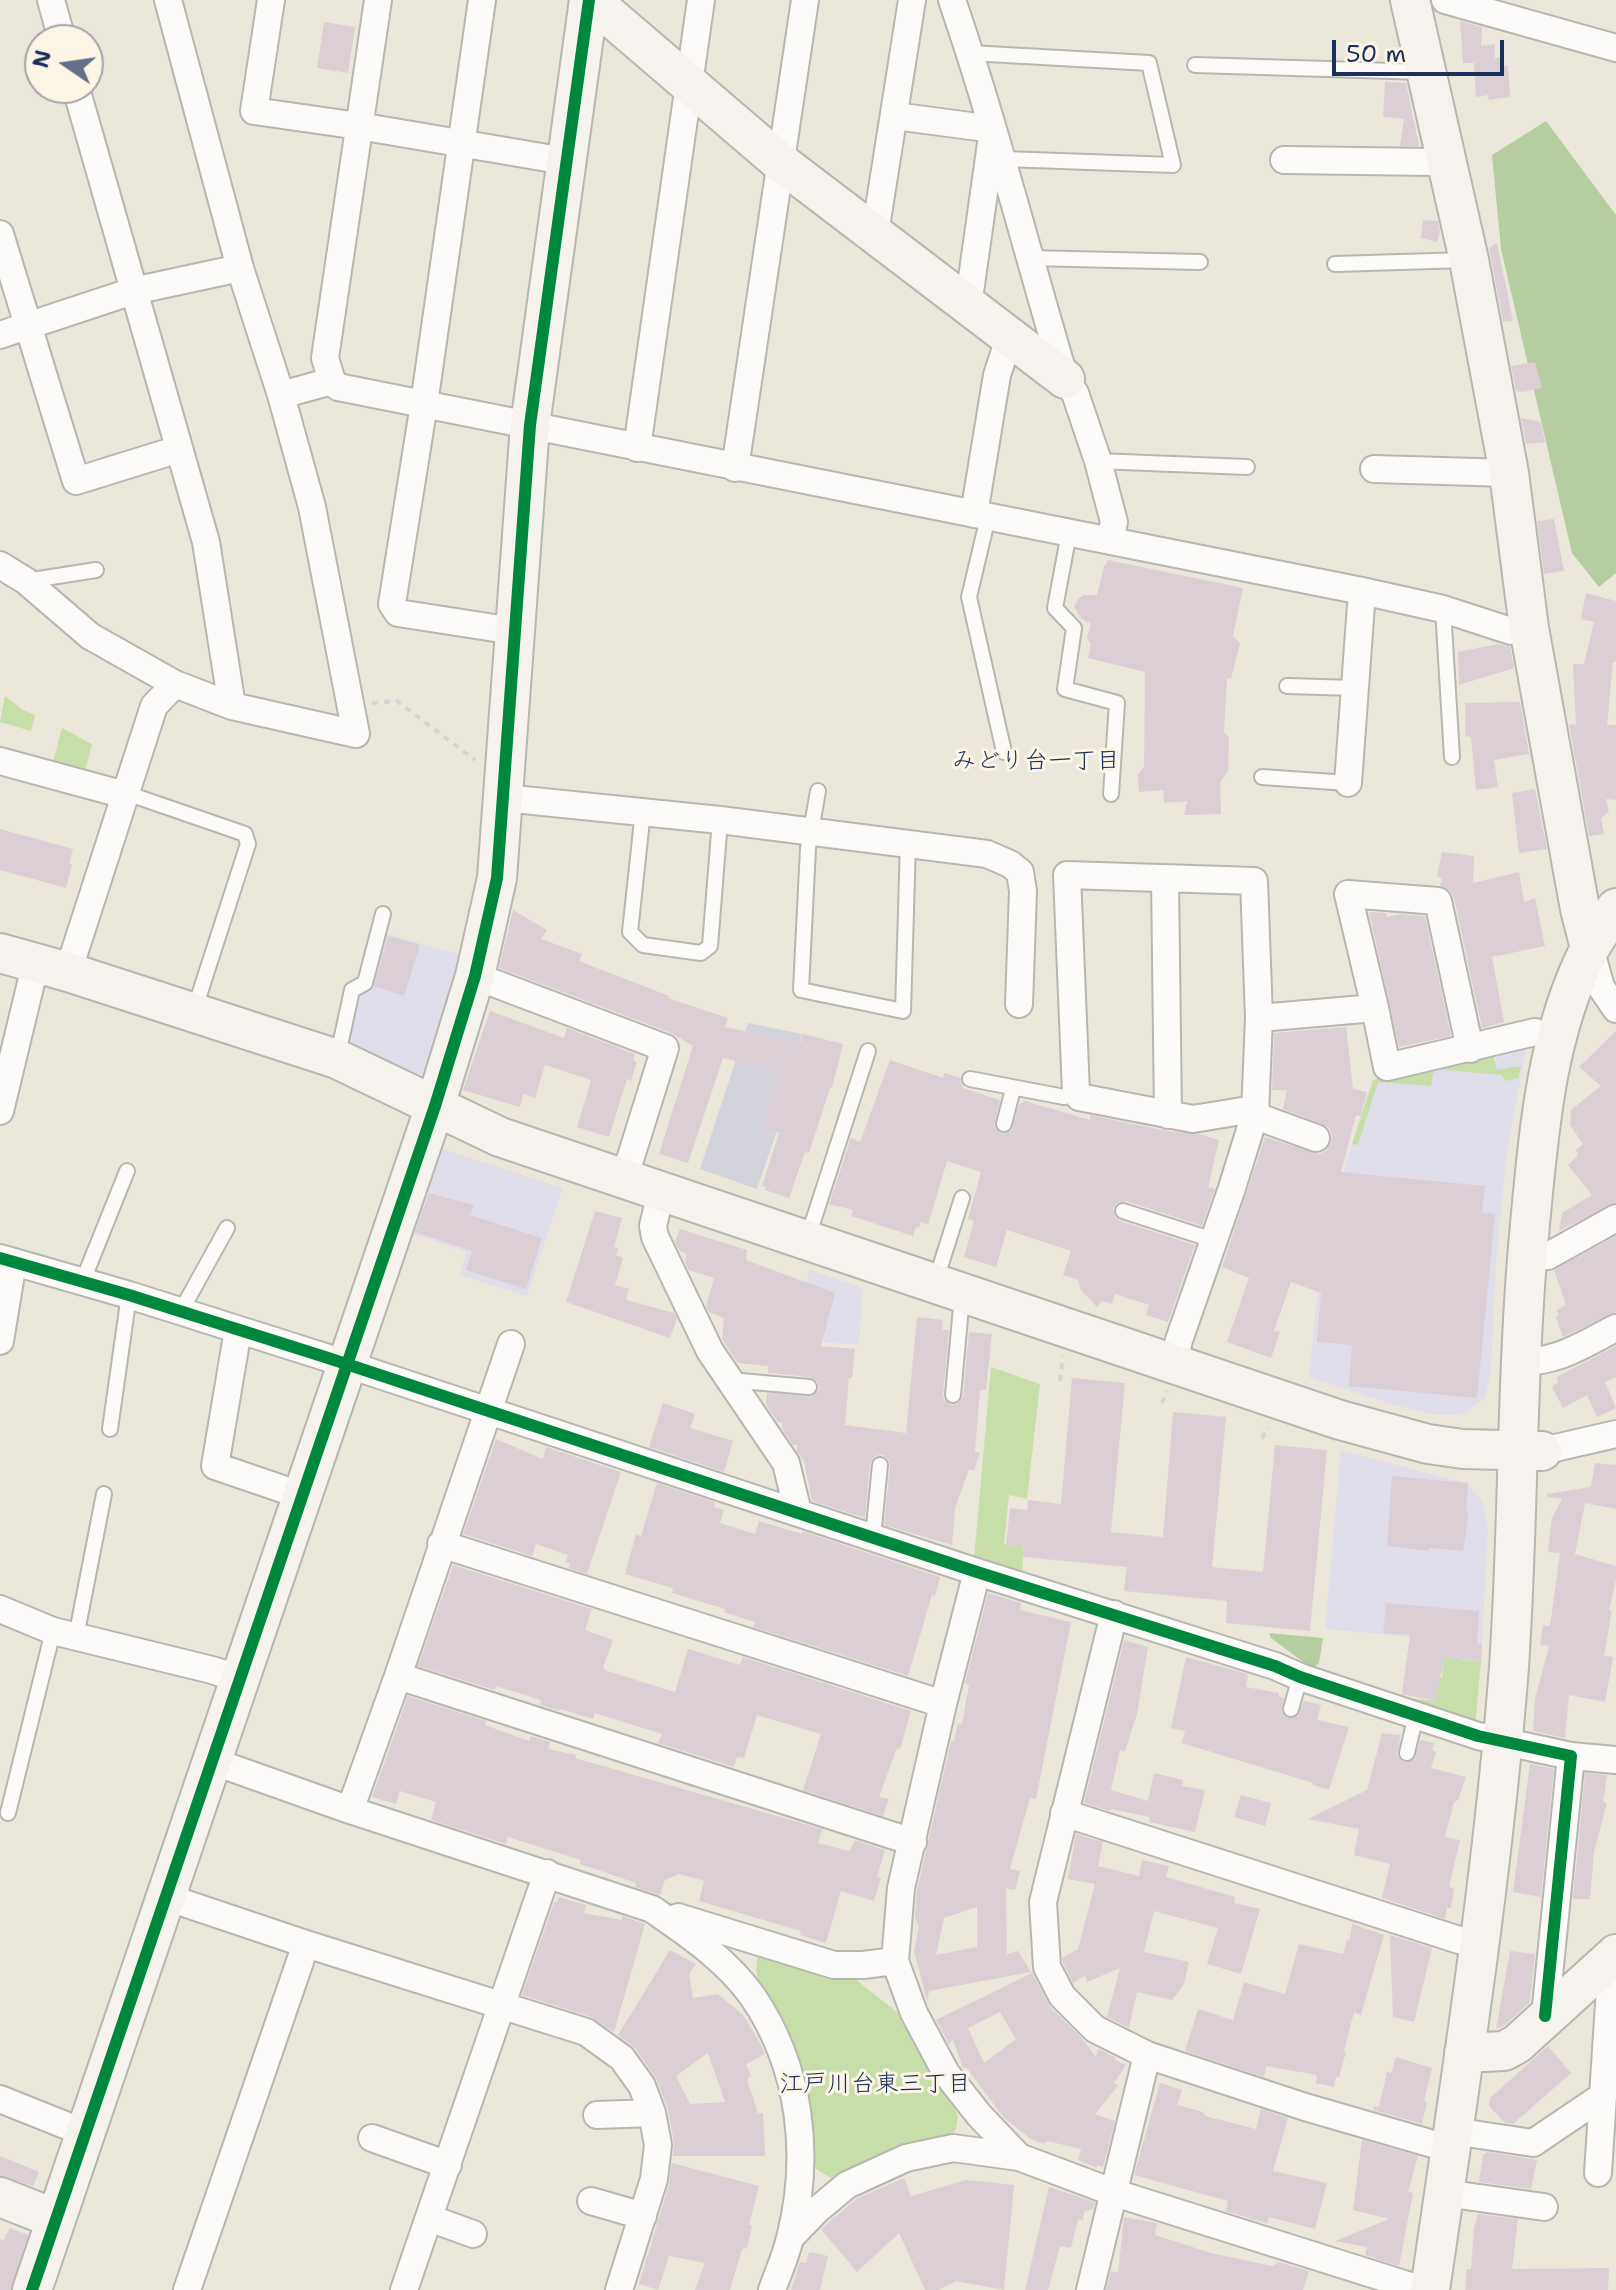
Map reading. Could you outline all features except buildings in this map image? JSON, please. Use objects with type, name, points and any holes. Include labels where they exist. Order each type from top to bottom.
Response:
[{"type":"street","points":[[51,0],[58,24]]},
{"type":"street","points":[[0,565],[26,581],[90,636],[175,684],[232,706],[356,734],[312,507],[281,395],[240,268],[168,0]]},
{"type":"street","points":[[271,0],[254,111],[565,161]]},
{"type":"street","points":[[378,0],[325,358],[332,381],[338,387],[1362,591],[1443,609],[1511,631],[1529,628]]},
{"type":"street","points":[[482,0],[392,604],[398,613],[514,631]]},
{"type":"street","points":[[590,0],[780,162],[1065,379],[1075,393],[1098,461],[1114,522],[1110,541]]},
{"type":"street","points":[[32,2290],[435,1106],[475,976],[497,878],[530,425],[590,0]]},
{"type":"street","points":[[637,448],[701,0]]},
{"type":"street","points":[[735,468],[805,0]]},
{"type":"street","points":[[875,233],[912,0]]},
{"type":"street","points":[[952,0],[1004,159],[1065,379]]},
{"type":"street","points":[[1410,0],[1469,260],[1509,473],[1529,628],[1580,909],[1601,987],[1616,1009]]},
{"type":"street","points":[[1445,0],[1616,48]]},
{"type":"street","points":[[80,104],[206,542],[232,706]]},
{"type":"street","points":[[895,116],[993,129]]},
{"type":"street","points":[[968,306],[993,129]]},
{"type":"street","points":[[1284,160],[1435,162],[1447,159]]},
{"type":"street","points":[[0,234],[76,481],[179,449]]},
{"type":"street","points":[[0,335],[133,291],[240,268]]},
{"type":"street","points":[[981,516],[997,375],[1010,336]]},
{"type":"street","points":[[281,395],[332,381]]},
{"type":"street","points":[[1374,469],[1509,473]]},
{"type":"street","points":[[1348,783],[1362,591]]},
{"type":"street","points":[[0,1111],[34,963],[126,794],[154,706],[175,684]]},
{"type":"street","points":[[0,761],[126,794]]},
{"type":"street","points":[[505,786],[643,811],[987,854],[1020,872],[1023,891],[1019,1004]]},
{"type":"street","points":[[1174,1364],[1179,1340],[1255,1114],[1259,1018],[1254,881],[1067,875],[1076,1093],[1082,1100],[1193,1119],[1242,1111],[1255,1114],[1316,1138]]},
{"type":"street","points":[[1165,879],[1168,1115]]},
{"type":"street","points":[[1470,1049],[1438,901],[1348,894],[1387,1067],[1470,1049],[1535,1032],[1556,1038]]},
{"type":"street","points":[[790,2238],[847,2185],[906,2158],[953,2148],[1019,2157],[1115,2193],[1430,2290],[1479,1944],[1502,1741],[1515,1559],[1530,1450],[1519,1362],[1538,1138],[1556,1038],[1590,948],[1616,908]]},
{"type":"street","points":[[34,963],[337,1059],[500,1137],[1340,1420],[1409,1440],[1463,1449],[1530,1450],[1616,1434]]},
{"type":"street","points":[[475,976],[665,1048],[624,1179]]},
{"type":"street","points":[[1259,1018],[1375,1008]]},
{"type":"street","points":[[661,1192],[653,1226],[655,1237],[710,1351],[786,1463],[798,1512]]},
{"type":"street","points":[[1527,1257],[1548,1256],[1616,1218]]},
{"type":"street","points":[[0,1341],[7,1260],[346,1364],[977,1572],[1275,1666],[1416,1715],[1502,1741],[1571,1756],[1616,1760]]},
{"type":"street","points":[[1519,1362],[1543,1362],[1561,1356],[1616,1328]]},
{"type":"street","points":[[238,1330],[215,1466],[303,1496]]},
{"type":"street","points":[[350,1810],[511,1344]]},
{"type":"street","points":[[441,1544],[943,1704]]},
{"type":"street","points":[[977,1572],[901,1888],[895,1961],[914,2013],[946,2073],[979,2115],[1019,2157]]},
{"type":"street","points":[[0,1609],[64,1634],[240,1679]]},
{"type":"street","points":[[1114,1614],[1043,1902],[1047,1967],[1062,1996],[1095,2029],[1147,2055],[1305,2107],[1452,2140],[1533,2143],[1604,2095]]},
{"type":"street","points":[[398,1676],[913,1842]]},
{"type":"street","points":[[1545,2016],[1571,1756]]},
{"type":"street","points":[[212,1761],[350,1810],[834,1965],[895,1961]]},
{"type":"street","points":[[1064,1813],[1479,1944]]},
{"type":"street","points":[[404,2290],[547,1873]]},
{"type":"street","points":[[166,1897],[586,2032],[622,2058],[642,2086],[652,2113],[658,2145],[654,2179],[619,2290]]},
{"type":"street","points":[[652,1909],[690,1935],[730,1971],[752,1997],[776,2039],[789,2074],[800,2123],[798,2192],[790,2238],[772,2290]]},
{"type":"street","points":[[187,2290],[306,1944]]},
{"type":"street","points":[[1464,2053],[1504,2051],[1517,2044],[1614,1956]]},
{"type":"street","points":[[1598,2173],[1614,1956]]},
{"type":"street","points":[[1090,2290],[1147,2055]]},
{"type":"street","points":[[0,2099],[85,2133]]},
{"type":"street","points":[[597,2115],[652,2113]]},
{"type":"street","points":[[372,2138],[448,2165]]},
{"type":"street","points":[[1444,2193],[1544,2207]]},
{"type":"street","points":[[0,2197],[56,2219]]},
{"type":"street","points":[[591,2201],[643,2216]]},
{"type":"street","points":[[429,2218],[473,2234]]},
{"type":"lane","points":[[970,53],[1149,63],[1173,165],[1004,159]]},
{"type":"lane","points":[[1195,65],[1425,72]]},
{"type":"lane","points":[[1029,258],[1200,262]]},
{"type":"lane","points":[[1335,264],[1469,260]]},
{"type":"lane","points":[[1098,461],[1247,467]]},
{"type":"lane","points":[[981,516],[969,597],[1004,752]]},
{"type":"lane","points":[[1069,533],[1055,608],[1074,628],[1065,689],[1117,703],[1111,794]]},
{"type":"lane","points":[[26,581],[96,570]]},
{"type":"lane","points":[[1443,609],[1452,757]]},
{"type":"lane","points":[[1287,686],[1355,688]]},
{"type":"lane","points":[[1262,777],[1348,783]]},
{"type":"lane","points":[[818,791],[811,832],[801,990],[903,1011],[908,843]]},
{"type":"lane","points":[[126,794],[245,834],[248,844],[194,1013]]},
{"type":"lane","points":[[643,811],[630,932],[643,945],[701,953],[710,946],[720,820]]},
{"type":"lane","points":[[337,1059],[352,990],[365,983],[383,914]]},
{"type":"lane","points":[[806,1240],[868,1051]]},
{"type":"lane","points":[[970,1079],[1064,1097],[1076,1093]]},
{"type":"lane","points":[[1004,1124],[1013,1089]]},
{"type":"lane","points":[[86,1283],[88,1268],[127,1171]]},
{"type":"lane","points":[[953,1395],[949,1289],[962,1198]]},
{"type":"lane","points":[[1123,1211],[1213,1240]]},
{"type":"lane","points":[[181,1311],[227,1228]]},
{"type":"lane","points":[[110,1429],[129,1295]]},
{"type":"lane","points":[[729,1380],[809,1387]]},
{"type":"lane","points":[[873,1537],[880,1465]]},
{"type":"lane","points":[[8,1813],[104,1494]]},
{"type":"lane","points":[[1291,1709],[1300,1677]]},
{"type":"lane","points":[[1407,1753],[1416,1715]]},
{"type":"path","points":[[351,708],[377,701],[397,701],[505,786]]},
{"type":"path","points":[[1060,1381],[1065,1349]]},
{"type":"shaded area","points":[[382,932],[467,957],[435,1068],[421,1076],[350,1051],[349,1042],[363,985]]},
{"type":"shaded area","points":[[748,1023],[802,1034],[789,1079],[794,1081],[757,1189],[700,1169]]},
{"type":"shaded area","points":[[1526,1048],[1506,1158],[1496,1264],[1491,1370],[1485,1398],[1464,1414],[1436,1415],[1309,1377],[1328,1188],[1338,1188],[1373,1080]]},
{"type":"shaded area","points":[[434,1146],[563,1188],[527,1296],[460,1275],[466,1252],[406,1231]]},
{"type":"shaded area","points":[[810,1270],[863,1288],[859,1345],[787,1339]]},
{"type":"shaded area","points":[[1341,1450],[1468,1484],[1483,1503],[1488,1528],[1482,1643],[1325,1629]]},
{"type":"green space","points":[[1546,121],[1616,215],[1616,573],[1599,587],[1572,553],[1501,249],[1492,155]]},
{"type":"green space","points":[[5,696],[35,715],[31,731],[0,722]]},
{"type":"green space","points":[[62,728],[92,744],[84,776],[52,766]]},
{"type":"green space","points":[[1493,1054],[1497,1070],[1521,1066],[1518,1078],[1506,1081],[1501,1075],[1434,1069],[1431,1086],[1378,1082],[1358,1145],[1352,1144],[1373,1080]]},
{"type":"green space","points":[[991,1367],[1040,1384],[1027,1499],[1009,1495],[1004,1544],[1014,1546],[1015,1542],[1024,1542],[1022,1575],[974,1559]]},
{"type":"green space","points":[[1269,1633],[1323,1638],[1319,1663],[1314,1667],[1306,1664],[1271,1638]]},
{"type":"green space","points":[[1443,1654],[1462,1660],[1481,1661],[1475,1728],[1400,1697],[1436,1701],[1439,1678],[1442,1678]]},
{"type":"green space","points":[[758,1951],[850,1975],[903,2017],[952,2101],[958,2117],[956,2129],[948,2139],[831,2178],[816,2169],[807,2128],[760,1992],[756,1969]]},
{"type":"cycle path","points":[[32,2290],[435,1106],[475,976],[497,878],[530,425],[589,0]]},
{"type":"cycle path","points":[[0,1258],[325,1357],[977,1572],[1275,1666],[1478,1736],[1571,1756],[1545,2016]]},
{"type":"district","name":"みどり台一丁目","points":[[1036,762]]},
{"type":"district","name":"江戸川台東三丁目","points":[[875,2085]]}]
